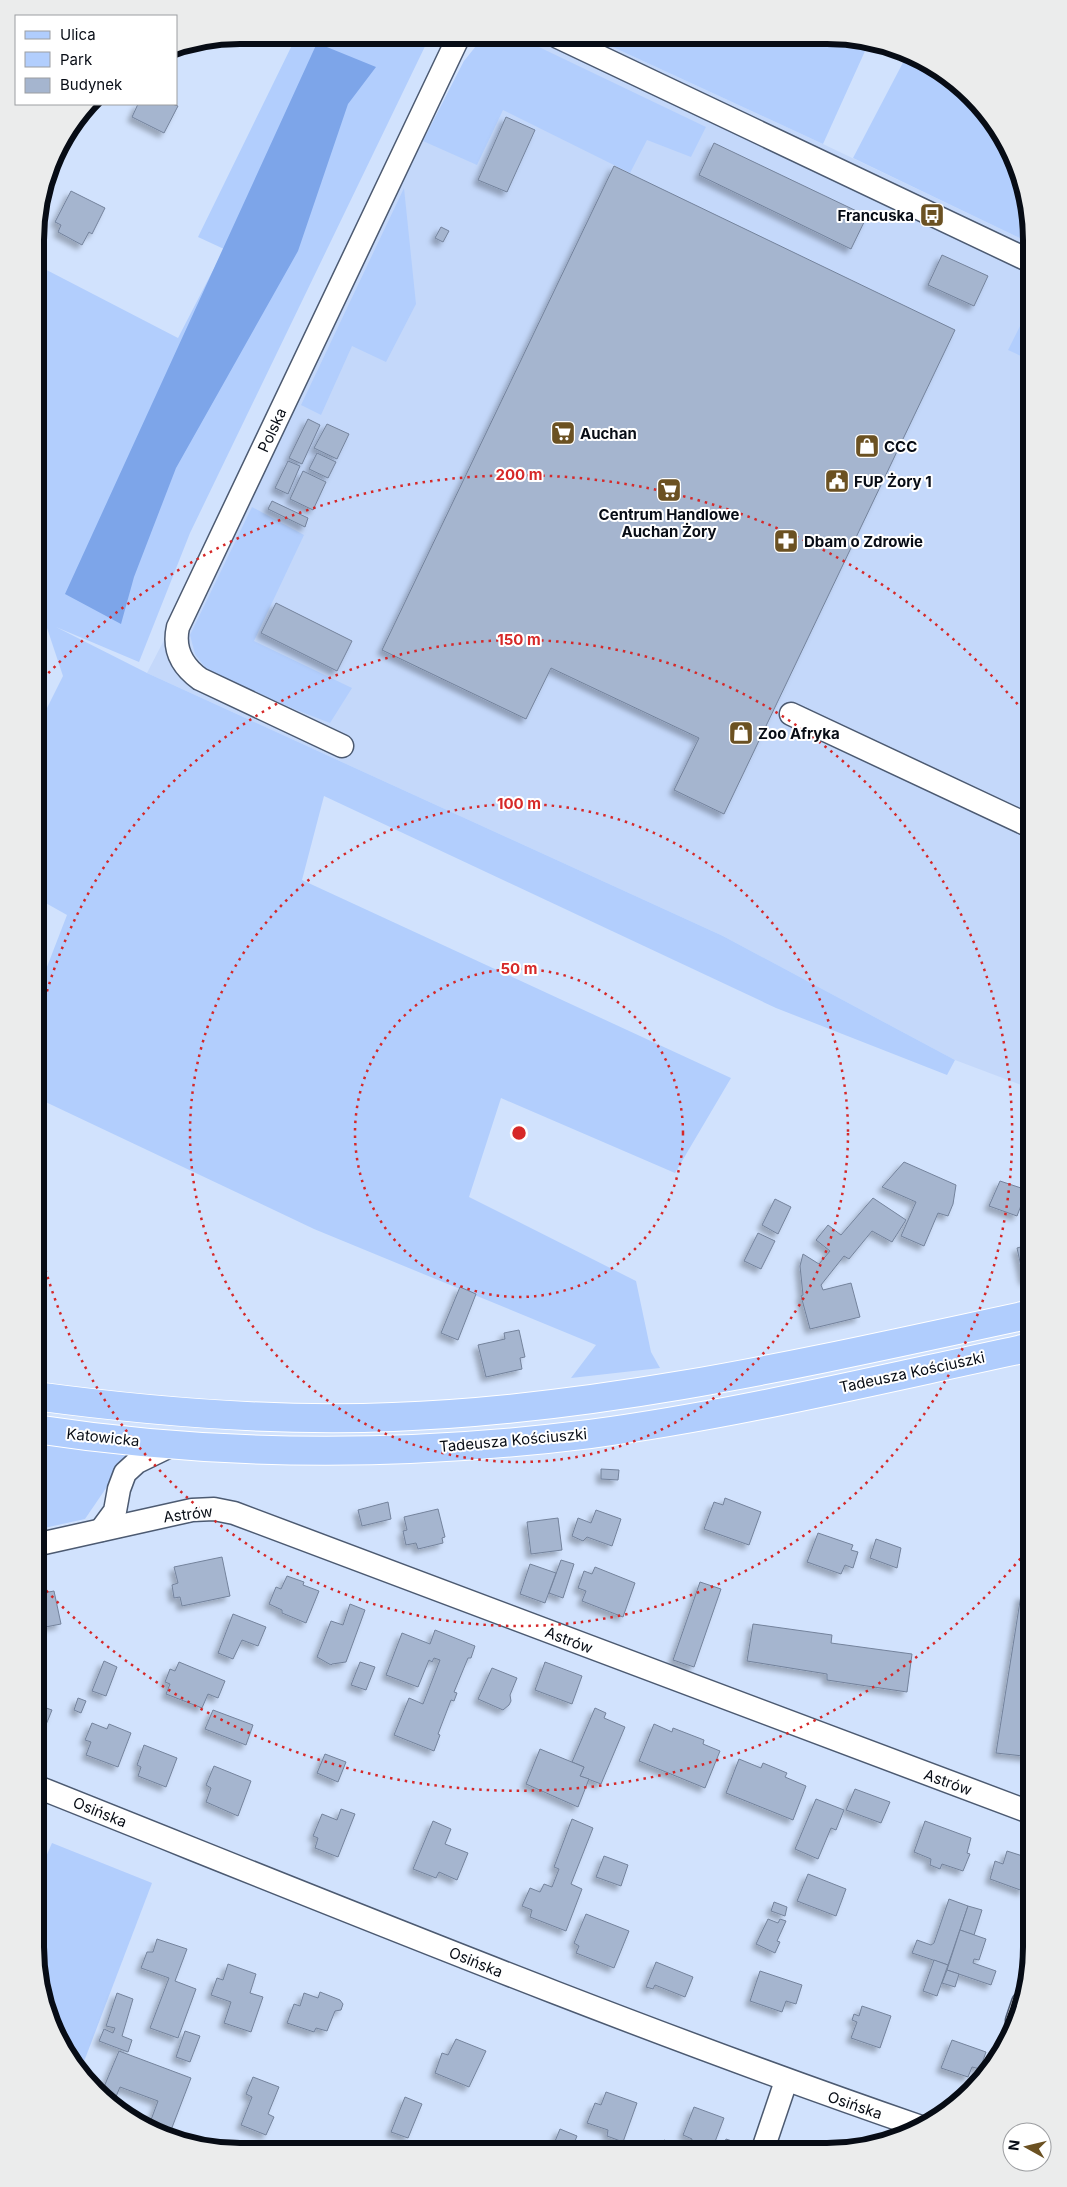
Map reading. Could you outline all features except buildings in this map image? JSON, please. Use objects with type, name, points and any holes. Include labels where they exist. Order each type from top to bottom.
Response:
[{"type":"main road","name":"Tadeusza Kościuszki","points":[[44,1397],[168,1411],[246,1417],[393,1417],[479,1412],[592,1400],[704,1382],[1023,1316]]},
{"type":"main road","name":"Tadeusza Kościuszki","points":[[172,1445],[248,1449],[388,1450],[478,1445],[591,1434],[724,1411],[1023,1349]]},
{"type":"main road","name":"Katowicka","points":[[44,1430],[172,1445]]},
{"type":"street","name":"Polska","points":[[342,746],[200,679],[180,657],[176,647],[176,637],[182,618],[455,44]]},
{"type":"street","points":[[573,44],[1023,258]]},
{"type":"street","points":[[791,714],[1023,823]]},
{"type":"street","name":"Tadeusza Kościuszki","points":[[102,1530],[115,1511],[119,1489],[125,1472],[137,1462],[172,1445]]},
{"type":"street","name":"Astrów","points":[[102,1530],[192,1510],[214,1509],[234,1513],[1023,1810]]},
{"type":"street","points":[[44,1543],[102,1530]]},
{"type":"street","name":"Osińska","points":[[44,1790],[533,1984],[786,2081],[912,2124]]},
{"type":"street","points":[[765,2143],[786,2081]]},
{"type":"shaded area","points":[[317,44],[376,67],[348,104],[298,251],[176,468],[134,577],[121,624],[65,594]]},
{"type":"shaded area","points":[[483,44],[606,44],[823,144],[1023,240],[1023,1086],[955,1060],[723,936],[147,673],[464,61]]},
{"type":"green space","points":[[293,44],[426,44],[190,533],[139,662],[56,627],[147,673],[723,936],[955,1060],[947,1075],[776,1008],[324,796],[302,880],[731,1078],[675,1173],[501,1098],[469,1197],[636,1281],[651,1352],[660,1368],[571,1378],[596,1345],[314,1229],[44,1101],[44,975],[67,915],[44,902],[44,714],[63,676],[44,622],[44,269],[178,338],[224,249],[198,237]]},
{"type":"green space","points":[[478,44],[533,44],[706,127],[691,157],[647,140],[630,173],[503,110],[477,165],[423,141],[464,61]]},
{"type":"green space","points":[[606,44],[840,44],[866,48],[823,144]]},
{"type":"green space","points":[[904,60],[914,64],[957,92],[983,120],[997,142],[1017,189],[1022,214],[1023,240],[853,158]]},
{"type":"green space","points":[[404,188],[416,304],[386,362],[352,346],[321,415],[301,405]]},
{"type":"green space","points":[[1023,320],[1023,357],[1008,350]]},
{"type":"green space","points":[[252,507],[304,535],[254,641],[352,688],[330,723],[207,670],[195,654],[190,635]]},
{"type":"green space","points":[[44,1439],[130,1453],[85,1519],[44,1528]]},
{"type":"green space","points":[[52,1843],[152,1883],[83,2065],[64,2034],[54,2010],[45,1973],[44,1861]]},
{"type":"place","name":"Francuska","points":[[932,215]]},
{"type":"place","name":"Auchan","points":[[563,433]]},
{"type":"place","name":"CCC","points":[[867,446]]},
{"type":"place","name":"FUP Żory 1","points":[[837,481]]},
{"type":"place","name":"Centrum Handlowe Auchan Żory","points":[[669,490]]},
{"type":"place","name":"Dbam o Zdrowie","points":[[786,541]]},
{"type":"place","name":"Zoo Afryka","points":[[741,733]]}]
